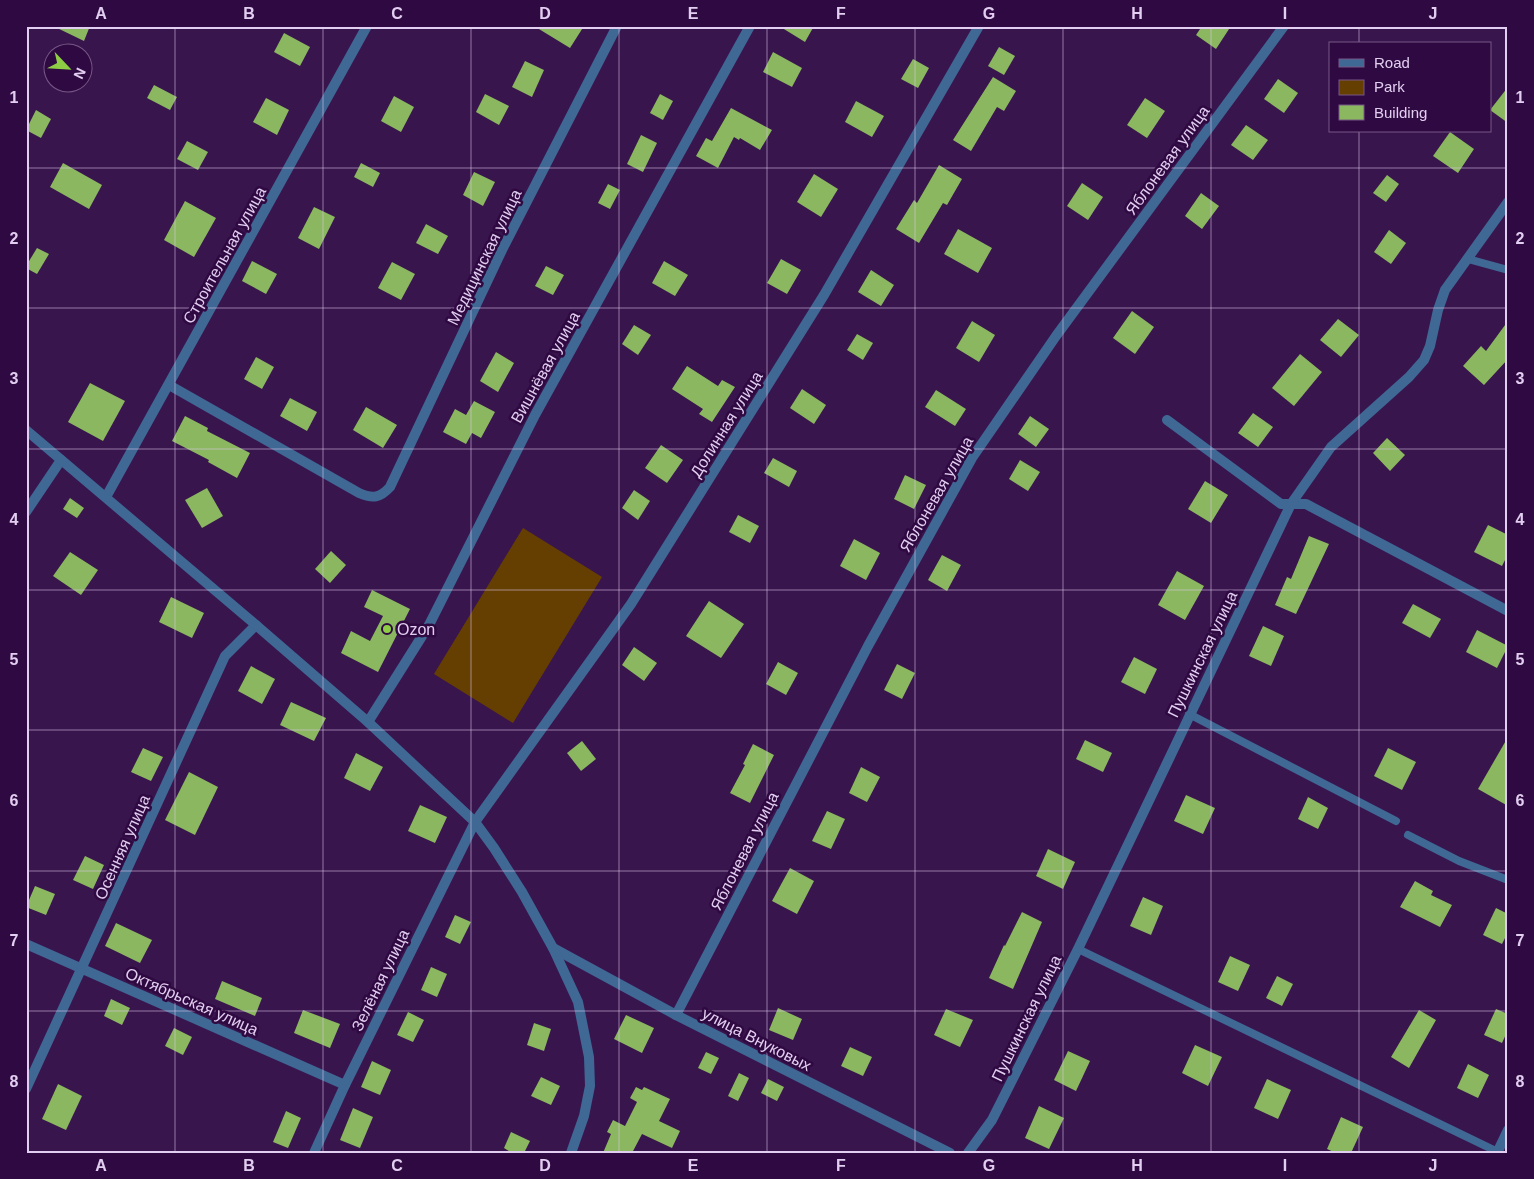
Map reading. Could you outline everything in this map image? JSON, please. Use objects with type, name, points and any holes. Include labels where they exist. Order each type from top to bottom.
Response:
[{"type":"street","name":"Строительная улица","points":[[106,497],[367,26]]},
{"type":"street","name":"Медицинская улица","points":[[169,385],[359,493],[376,497],[383,494],[390,487],[502,250],[617,26]]},
{"type":"street","name":"Вишнёвая улица","points":[[368,722],[429,625],[535,416],[750,26]]},
{"type":"street","name":"Долинная улица","points":[[475,822],[630,604],[824,295],[979,26]]},
{"type":"street","name":"Яблоневая улица","points":[[676,1015],[868,646],[972,458],[1056,336],[1284,26]]},
{"type":"street","name":"Пушкинская улица","points":[[968,1153],[992,1120],[1078,948],[1291,504],[1331,447],[1409,377],[1424,360],[1430,346],[1438,310],[1445,290],[1508,202]]},
{"type":"street","points":[[1167,420],[1281,504],[1306,504],[1508,611]]},
{"type":"street","points":[[26,430],[368,722],[475,822],[522,892],[553,948],[578,1002],[589,1057],[590,1086],[584,1116],[571,1153]]},
{"type":"street","points":[[26,512],[61,460]]},
{"type":"street","name":"Осенняя улица","points":[[26,1089],[226,656],[256,625]]},
{"type":"street","name":"Зелёная улица","points":[[314,1153],[345,1085],[475,822]]},
{"type":"street","name":"Октябрьская улица","points":[[26,944],[345,1085]]},
{"type":"street","name":"улица Внуковых","points":[[553,948],[676,1015],[950,1153]]},
{"type":"street","points":[[1498,1152],[1508,1130]]},
{"type":"lane","points":[[1468,258],[1508,270]]},
{"type":"lane","points":[[1189,714],[1396,821]]},
{"type":"lane","points":[[1408,834],[1459,861],[1508,880]]},
{"type":"lane","points":[[1078,948],[1498,1152]]},
{"type":"green space","points":[[523,528],[602,577],[513,723],[434,674]]},
{"type":"building","points":[[53,26],[90,26],[84,41]]},
{"type":"building","points":[[534,26],[584,26],[570,48]]},
{"type":"building","points":[[779,26],[814,26],[805,42]]},
{"type":"building","points":[[1202,26],[1231,26],[1216,49],[1196,35]]},
{"type":"building","points":[[284,33],[310,47],[300,66],[274,52]]},
{"type":"building","points":[[999,47],[1015,56],[1004,75],[988,66]]},
{"type":"building","points":[[773,52],[802,68],[792,87],[763,72]]},
{"type":"building","points":[[913,59],[929,68],[918,88],[901,79]]},
{"type":"building","points":[[525,61],[544,70],[532,97],[512,87]]},
{"type":"building","points":[[993,77],[1016,91],[1004,111],[997,107],[971,151],[953,140]]},
{"type":"building","points":[[1278,79],[1298,93],[1284,113],[1264,99]]},
{"type":"building","points":[[154,85],[177,97],[170,110],[147,98]]},
{"type":"building","points":[[1508,87],[1508,123],[1492,111],[1492,107]]},
{"type":"building","points":[[485,94],[509,106],[499,125],[476,112]]},
{"type":"building","points":[[660,94],[673,101],[663,120],[650,113]]},
{"type":"building","points":[[394,96],[414,107],[401,132],[381,121]]},
{"type":"building","points":[[266,98],[289,110],[277,135],[253,122]]},
{"type":"building","points":[[1145,98],[1165,111],[1147,138],[1127,125]]},
{"type":"building","points":[[856,101],[884,116],[872,137],[845,122]]},
{"type":"building","points":[[731,108],[772,130],[760,150],[740,138],[739,140],[734,137],[718,168],[696,156],[706,138],[712,141]]},
{"type":"building","points":[[36,110],[51,119],[41,138],[26,130]]},
{"type":"building","points":[[1246,125],[1268,140],[1253,160],[1231,145]]},
{"type":"building","points":[[1450,132],[1474,149],[1458,173],[1433,156]]},
{"type":"building","points":[[641,135],[657,143],[643,172],[627,164]]},
{"type":"building","points":[[187,141],[208,152],[198,170],[177,159]]},
{"type":"building","points":[[63,163],[102,185],[89,209],[50,187]]},
{"type":"building","points":[[361,163],[380,173],[373,187],[354,177]]},
{"type":"building","points":[[939,165],[962,179],[947,205],[943,203],[919,243],[896,229],[914,200],[917,203]]},
{"type":"building","points":[[474,172],[495,182],[483,206],[463,195]]},
{"type":"building","points":[[814,174],[838,189],[821,217],[797,202]]},
{"type":"building","points":[[1387,175],[1399,184],[1386,202],[1373,193]]},
{"type":"building","points":[[1082,183],[1103,197],[1088,220],[1067,206]]},
{"type":"building","points":[[608,184],[620,190],[610,209],[598,203]]},
{"type":"building","points":[[1201,193],[1219,206],[1202,229],[1185,216]]},
{"type":"building","points":[[185,201],[216,218],[194,257],[164,240]]},
{"type":"building","points":[[314,207],[335,217],[319,249],[298,238]]},
{"type":"building","points":[[426,224],[448,236],[438,254],[416,243]]},
{"type":"building","points":[[958,229],[992,248],[978,273],[944,254]]},
{"type":"building","points":[[1389,230],[1406,243],[1391,264],[1374,252]]},
{"type":"building","points":[[37,248],[49,254],[37,274],[26,268],[26,266]]},
{"type":"building","points":[[781,259],[801,270],[787,294],[767,283]]},
{"type":"building","points":[[252,261],[277,274],[266,294],[242,281]]},
{"type":"building","points":[[664,261],[688,275],[675,296],[652,283]]},
{"type":"building","points":[[392,262],[415,274],[401,300],[378,288]]},
{"type":"building","points":[[546,266],[564,275],[553,295],[535,286]]},
{"type":"building","points":[[871,270],[894,285],[881,306],[858,292]]},
{"type":"building","points":[[1132,311],[1154,327],[1135,354],[1113,338]]},
{"type":"building","points":[[1338,319],[1359,335],[1341,357],[1320,340]]},
{"type":"building","points":[[972,321],[995,335],[979,362],[956,348]]},
{"type":"building","points":[[1508,321],[1508,359],[1484,385],[1463,366],[1481,346],[1486,351]]},
{"type":"building","points":[[634,325],[651,335],[638,355],[622,344]]},
{"type":"building","points":[[857,334],[873,343],[863,360],[847,350]]},
{"type":"building","points":[[496,352],[514,363],[498,392],[480,381]]},
{"type":"building","points":[[1300,354],[1322,372],[1294,406],[1272,388]]},
{"type":"building","points":[[256,357],[274,367],[262,389],[244,379]]},
{"type":"building","points":[[687,366],[718,386],[722,380],[735,387],[712,422],[699,414],[703,409],[672,389]]},
{"type":"building","points":[[90,383],[125,401],[103,441],[68,422]]},
{"type":"building","points":[[802,389],[826,405],[814,424],[790,408]]},
{"type":"building","points":[[936,390],[966,409],[955,426],[925,407]]},
{"type":"building","points":[[290,398],[317,412],[307,431],[280,416]]},
{"type":"building","points":[[474,401],[495,412],[481,438],[472,433],[466,444],[443,432],[455,409],[466,415]]},
{"type":"building","points":[[366,407],[397,425],[383,448],[353,430]]},
{"type":"building","points":[[1253,413],[1273,427],[1258,447],[1238,433]]},
{"type":"building","points":[[185,416],[208,428],[207,431],[250,453],[237,478],[208,462],[209,460],[172,441]]},
{"type":"building","points":[[1030,416],[1049,429],[1036,447],[1018,434]]},
{"type":"building","points":[[1387,438],[1405,455],[1390,471],[1373,453]]},
{"type":"building","points":[[661,445],[683,460],[667,483],[645,468]]},
{"type":"building","points":[[773,458],[797,471],[789,487],[764,473]]},
{"type":"building","points":[[1020,460],[1040,472],[1028,491],[1009,479]]},
{"type":"building","points":[[905,475],[926,485],[914,509],[894,499]]},
{"type":"building","points":[[1205,481],[1228,495],[1211,523],[1188,509]]},
{"type":"building","points":[[207,488],[223,516],[202,528],[185,500]]},
{"type":"building","points":[[634,490],[650,501],[638,520],[622,508]]},
{"type":"building","points":[[70,498],[84,508],[77,518],[63,509]]},
{"type":"building","points":[[738,515],[759,526],[750,543],[729,532]]},
{"type":"building","points":[[1488,525],[1508,535],[1508,554],[1502,566],[1474,552]]},
{"type":"building","points":[[1309,536],[1329,544],[1296,614],[1275,605],[1287,577],[1291,579]]},
{"type":"building","points":[[854,539],[880,553],[866,580],[840,566]]},
{"type":"building","points":[[331,551],[346,565],[330,583],[315,569]]},
{"type":"building","points":[[70,552],[98,570],[81,595],[53,576]]},
{"type":"building","points":[[942,555],[961,565],[947,591],[928,580]]},
{"type":"building","points":[[1177,571],[1204,586],[1185,620],[1158,605]]},
{"type":"building","points":[[372,590],[410,609],[378,672],[341,653],[351,631],[370,641],[383,616],[364,607]]},
{"type":"building","points":[[171,597],[204,613],[192,638],[159,622]]},
{"type":"building","points":[[709,601],[744,624],[721,658],[686,636]]},
{"type":"building","points":[[1413,604],[1441,619],[1430,638],[1402,623]]},
{"type":"building","points":[[1263,626],[1284,636],[1271,666],[1249,656]]},
{"type":"building","points":[[1477,630],[1508,646],[1497,668],[1466,652]]},
{"type":"building","points":[[634,647],[657,663],[644,681],[622,665]]},
{"type":"building","points":[[1134,657],[1157,669],[1145,694],[1121,682]]},
{"type":"building","points":[[778,662],[798,673],[786,695],[766,684]]},
{"type":"building","points":[[897,664],[915,673],[902,699],[884,690]]},
{"type":"building","points":[[251,666],[275,679],[262,704],[238,691]]},
{"type":"building","points":[[291,702],[326,718],[314,741],[280,725]]},
{"type":"building","points":[[1508,737],[1508,806],[1478,789]]},
{"type":"building","points":[[1085,740],[1112,753],[1103,772],[1076,759]]},
{"type":"building","points":[[582,741],[596,759],[581,771],[567,753]]},
{"type":"building","points":[[753,744],[774,755],[750,803],[730,793],[745,765],[743,764]]},
{"type":"building","points":[[143,748],[163,757],[151,781],[131,772]]},
{"type":"building","points":[[1388,748],[1416,762],[1402,790],[1374,776]]},
{"type":"building","points":[[356,753],[383,767],[370,791],[344,778]]},
{"type":"building","points":[[861,767],[880,777],[867,802],[849,793]]},
{"type":"building","points":[[189,772],[218,787],[195,835],[165,820]]},
{"type":"building","points":[[1186,795],[1215,808],[1203,834],[1174,821]]},
{"type":"building","points":[[1308,797],[1328,808],[1318,829],[1298,819]]},
{"type":"building","points":[[420,805],[447,817],[435,843],[408,831]]},
{"type":"building","points":[[827,811],[845,819],[831,849],[812,841]]},
{"type":"building","points":[[1048,849],[1075,862],[1063,889],[1036,876]]},
{"type":"building","points":[[85,856],[104,865],[93,889],[73,880]]},
{"type":"building","points":[[790,868],[814,881],[797,914],[772,901]]},
{"type":"building","points":[[1415,881],[1433,891],[1431,895],[1452,905],[1440,927],[1400,907]]},
{"type":"building","points":[[35,886],[55,894],[46,915],[26,907]]},
{"type":"building","points":[[1143,897],[1163,906],[1151,935],[1130,926]]},
{"type":"building","points":[[1496,908],[1508,914],[1508,932],[1502,944],[1483,935]]},
{"type":"building","points":[[1022,912],[1042,922],[1013,989],[989,978]]},
{"type":"building","points":[[455,915],[471,922],[460,944],[445,937]]},
{"type":"building","points":[[116,923],[152,940],[140,963],[105,946]]},
{"type":"building","points":[[1230,956],[1250,965],[1238,991],[1218,982]]},
{"type":"building","points":[[431,967],[447,974],[437,997],[421,990]]},
{"type":"building","points":[[1277,976],[1293,984],[1282,1006],[1266,998]]},
{"type":"building","points":[[222,981],[262,998],[255,1016],[215,999]]},
{"type":"building","points":[[111,999],[130,1008],[122,1025],[104,1016]]},
{"type":"building","points":[[778,1008],[802,1019],[793,1040],[769,1030]]},
{"type":"building","points":[[946,1009],[973,1020],[960,1047],[934,1035]]},
{"type":"building","points":[[1496,1009],[1508,1014],[1508,1030],[1502,1043],[1484,1035]]},
{"type":"building","points":[[303,1010],[340,1024],[330,1048],[294,1033]]},
{"type":"building","points":[[1419,1010],[1436,1020],[1409,1068],[1391,1057]]},
{"type":"building","points":[[408,1012],[424,1020],[413,1042],[397,1035]]},
{"type":"building","points":[[626,1015],[654,1028],[642,1053],[614,1039]]},
{"type":"building","points":[[534,1023],[551,1029],[544,1051],[527,1045]]},
{"type":"building","points":[[174,1028],[192,1037],[183,1055],[165,1046]]},
{"type":"building","points":[[1195,1045],[1222,1057],[1208,1086],[1182,1073]]},
{"type":"building","points":[[850,1047],[872,1057],[863,1076],[841,1066]]},
{"type":"building","points":[[1068,1051],[1090,1061],[1076,1091],[1054,1080]]},
{"type":"building","points":[[706,1052],[719,1058],[711,1074],[698,1068]]},
{"type":"building","points":[[372,1061],[391,1070],[380,1095],[361,1087]]},
{"type":"building","points":[[1468,1064],[1489,1075],[1478,1098],[1457,1088]]},
{"type":"building","points":[[739,1073],[749,1078],[738,1101],[728,1096]]},
{"type":"building","points":[[541,1077],[560,1086],[551,1105],[531,1096]]},
{"type":"building","points":[[768,1079],[784,1087],[777,1101],[761,1093]]},
{"type":"building","points":[[1267,1079],[1291,1090],[1278,1119],[1254,1108]]},
{"type":"building","points":[[58,1084],[82,1096],[66,1130],[42,1119]]},
{"type":"building","points":[[636,1087],[642,1090],[644,1087],[670,1099],[659,1121],[680,1131],[672,1148],[642,1134],[632,1153],[603,1153],[611,1134],[607,1132],[613,1120],[625,1126],[637,1102],[630,1098]]},
{"type":"building","points":[[1039,1106],[1064,1118],[1049,1149],[1025,1138]]},
{"type":"building","points":[[353,1108],[373,1117],[360,1148],[340,1140]]},
{"type":"building","points":[[286,1111],[301,1118],[288,1148],[273,1142]]},
{"type":"building","points":[[1341,1117],[1363,1127],[1351,1153],[1336,1153],[1327,1149]]},
{"type":"building","points":[[511,1132],[530,1141],[524,1153],[512,1153],[504,1148]]},
{"type":"place","name":"Ozon","points":[[387,629]]}]
